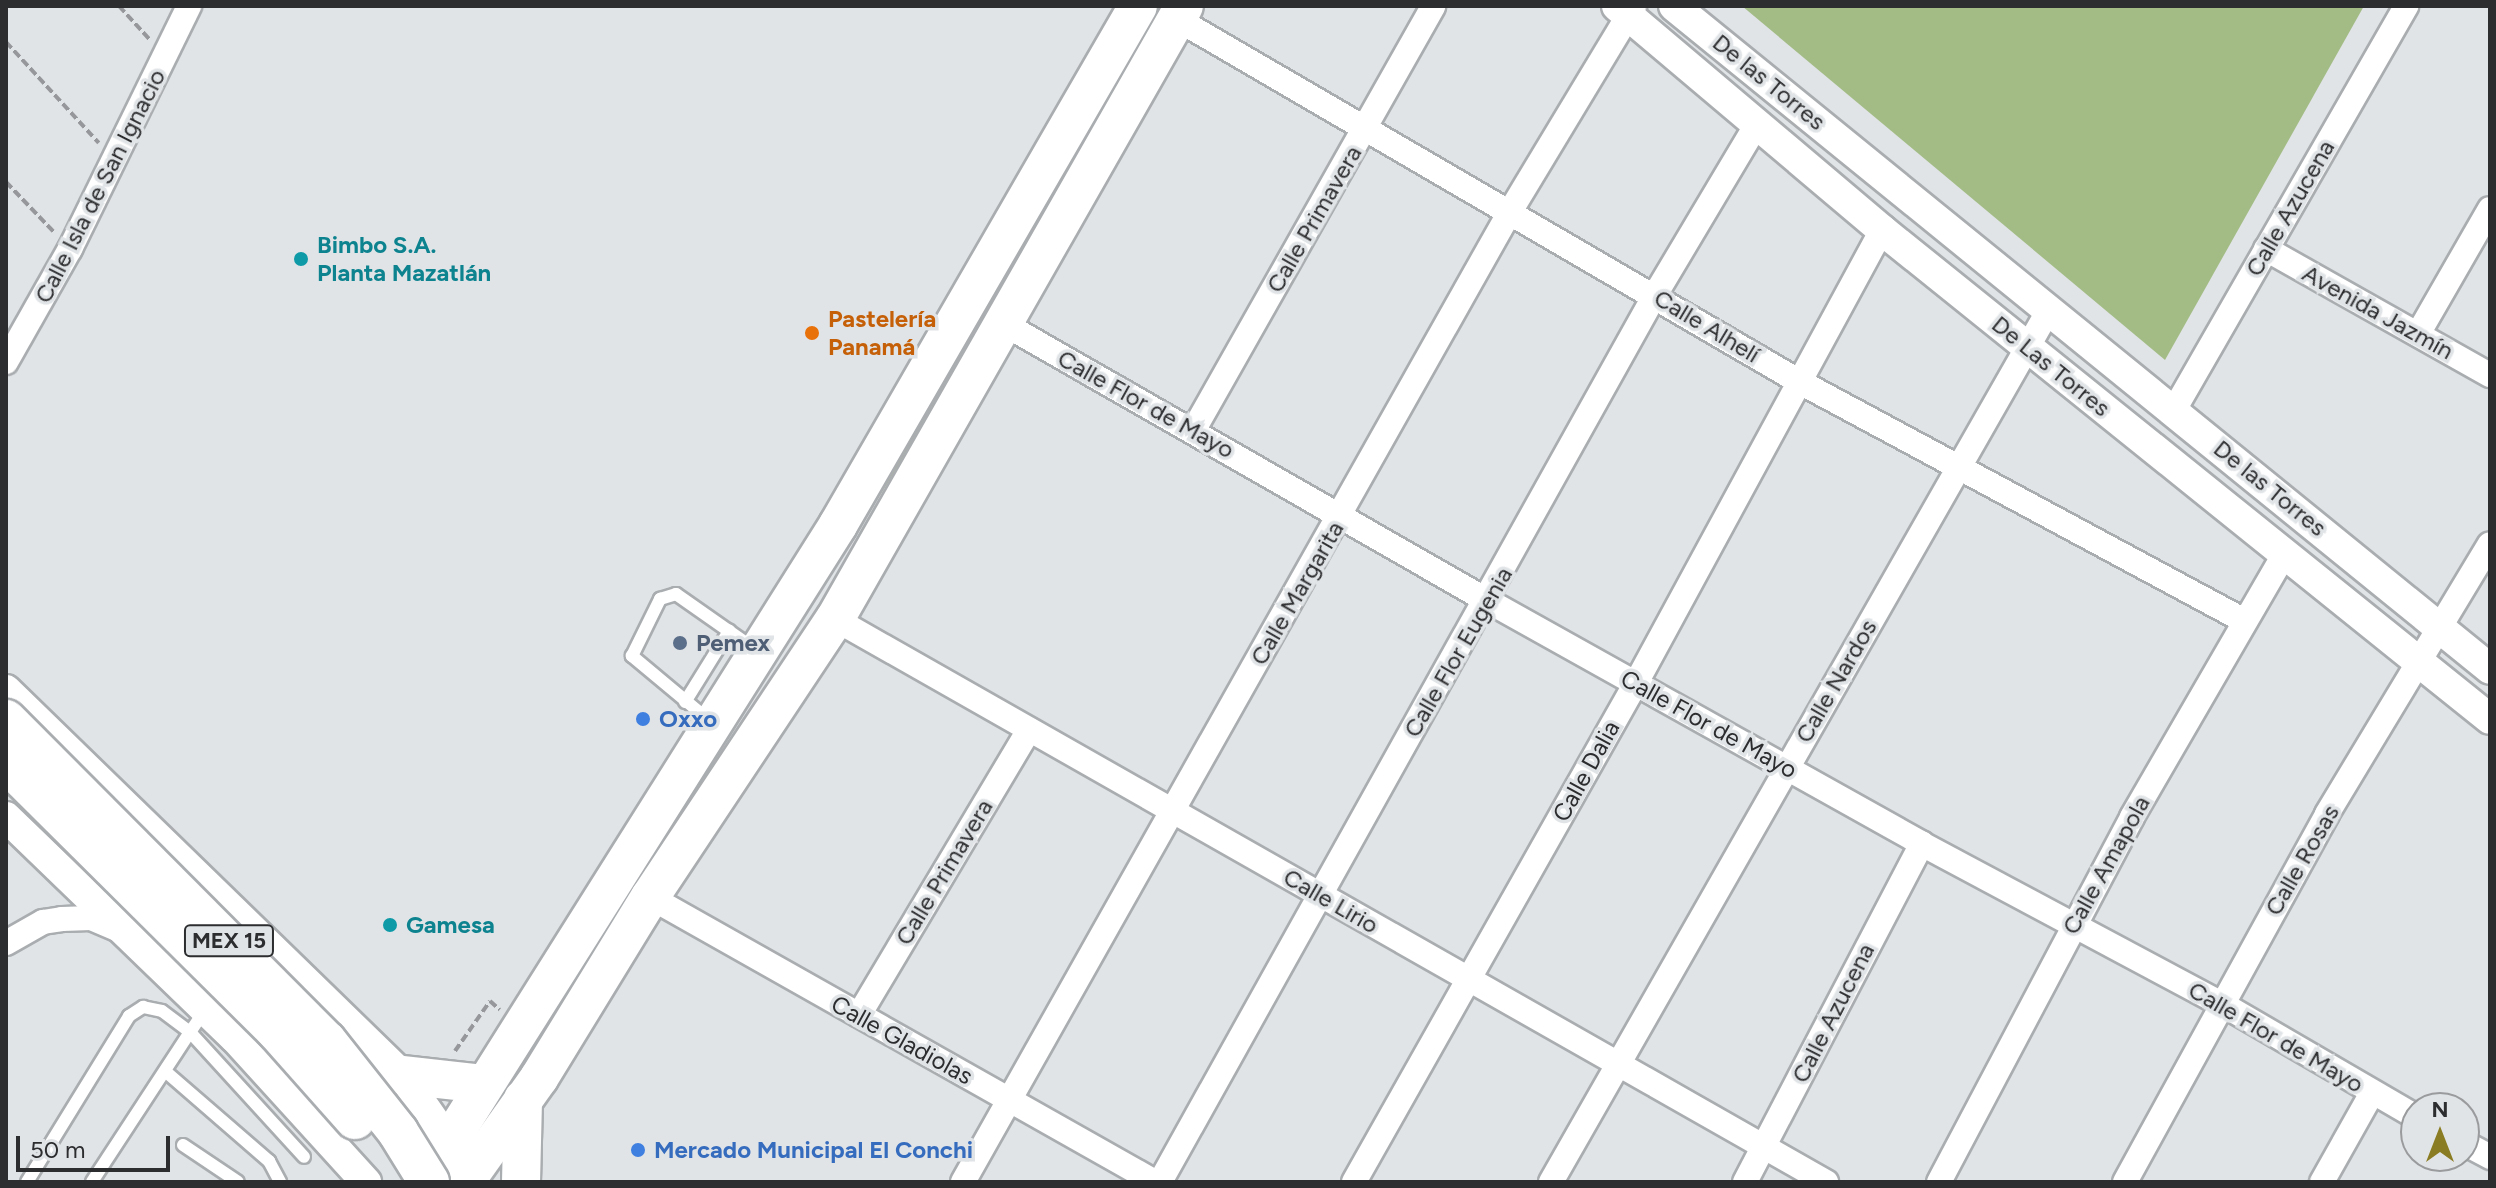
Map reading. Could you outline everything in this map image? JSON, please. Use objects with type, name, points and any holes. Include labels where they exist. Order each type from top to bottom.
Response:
[{"type":"highway","name":"MEX 15","points":[[6,720],[326,1041],[398,1132],[427,1182]]},
{"type":"highway","name":"MEX 15","points":[[6,762],[276,1030],[369,1137],[397,1182]]},
{"type":"main road","points":[[427,1182],[699,712],[744,642],[846,511],[1138,6]]},
{"type":"main road","points":[[469,1179],[650,897],[835,619],[1006,325],[1087,171],[1181,12]]},
{"type":"main road","points":[[402,1075],[483,1084]]},
{"type":"main road","points":[[521,1182],[523,1099]]},
{"type":"street","name":"Calle Isla de San Ignacio","points":[[7,363],[70,249],[189,6]]},
{"type":"street","name":"Calle Primavera","points":[[1193,431],[1433,6]]},
{"type":"street","name":"De las Torres","points":[[1674,6],[2050,308],[2490,669]]},
{"type":"street","name":"Calle Azucena","points":[[2174,410],[2406,6]]},
{"type":"street","name":"De Las Torres","points":[[1626,9],[1882,230],[2490,719]]},
{"type":"street","name":"Calle Margarita","points":[[963,1182],[1626,9]]},
{"type":"street","name":"Calle Alhelí","points":[[1181,12],[1364,130],[1508,215],[1655,295],[1956,470],[2243,620]]},
{"type":"street","name":"Calle Flor Eugenia","points":[[1158,1182],[1488,601],[1655,295],[1758,122]]},
{"type":"street","points":[[2418,334],[2490,209]]},
{"type":"street","name":"Calle Dalia","points":[[1354,1182],[1636,683],[1882,230]]},
{"type":"street","name":"Avenida Jazmín","points":[[2266,249],[2490,375]]},
{"type":"street","name":"De las Torres","points":[[2025,345],[2050,308]]},
{"type":"street","name":"Calle Flor de Mayo","points":[[1006,325],[1343,513],[1488,601],[1922,844],[2222,1004],[2400,1108]]},
{"type":"street","name":"Calle Nardos","points":[[1551,1182],[2025,345]]},
{"type":"street","name":"Calle Rosas","points":[[2125,1182],[2222,1004],[2419,659],[2490,544]]},
{"type":"street","name":"Calle Amapola","points":[[1939,1182],[2073,925],[2243,620],[2284,555]]},
{"type":"street","name":"Calle Lirio","points":[[835,619],[1826,1182]]},
{"type":"street","name":"MEX 15","points":[[6,690],[402,1075],[450,1140],[469,1179]]},
{"type":"street","name":"Calle Primavera","points":[[859,1015],[1029,730]]},
{"type":"street","name":"MEX 15","points":[[6,817],[120,930],[197,1021],[316,1121],[366,1182]]},
{"type":"street","name":"Calle Azucena","points":[[1745,1182],[1922,844]]},
{"type":"street","name":"Calle Gladiolas","points":[[650,897],[1158,1182]]},
{"type":"street","points":[[6,943],[43,922],[62,919],[91,918],[120,930]]},
{"type":"street","points":[[197,1021],[261,938]]},
{"type":"street","points":[[2322,1182],[2372,1093]]},
{"type":"lane","points":[[699,712],[632,656],[660,599],[676,594],[744,642]]},
{"type":"lane","points":[[27,1182],[136,1009],[162,1011],[197,1021],[304,1157]]},
{"type":"lane","points":[[92,1182],[197,1021]]},
{"type":"lane","points":[[165,1071],[269,1161],[280,1182]]},
{"type":"lane","points":[[183,1145],[238,1182]]},
{"type":"path","points":[[119,6],[165,56]]},
{"type":"path","points":[[6,42],[115,160]]},
{"type":"path","points":[[6,182],[70,249]]},
{"type":"path","points":[[449,1060],[490,1001],[500,1010],[493,1019]]},
{"type":"green space","points":[[1148,6],[1168,6],[928,419],[470,1146]]},
{"type":"green space","points":[[1742,6],[2364,6],[2165,360]]},
{"type":"place","name":"Bimbo S.A. Planta Mazatlán","points":[[301,259]]},
{"type":"place","name":"Pastelería Panamá","points":[[812,333]]},
{"type":"place","name":"Pemex","points":[[680,643]]},
{"type":"place","name":"Oxxo","points":[[643,719]]},
{"type":"place","name":"Gamesa","points":[[390,925]]},
{"type":"place","name":"Mercado Municipal El Conchi","points":[[638,1150]]}]
